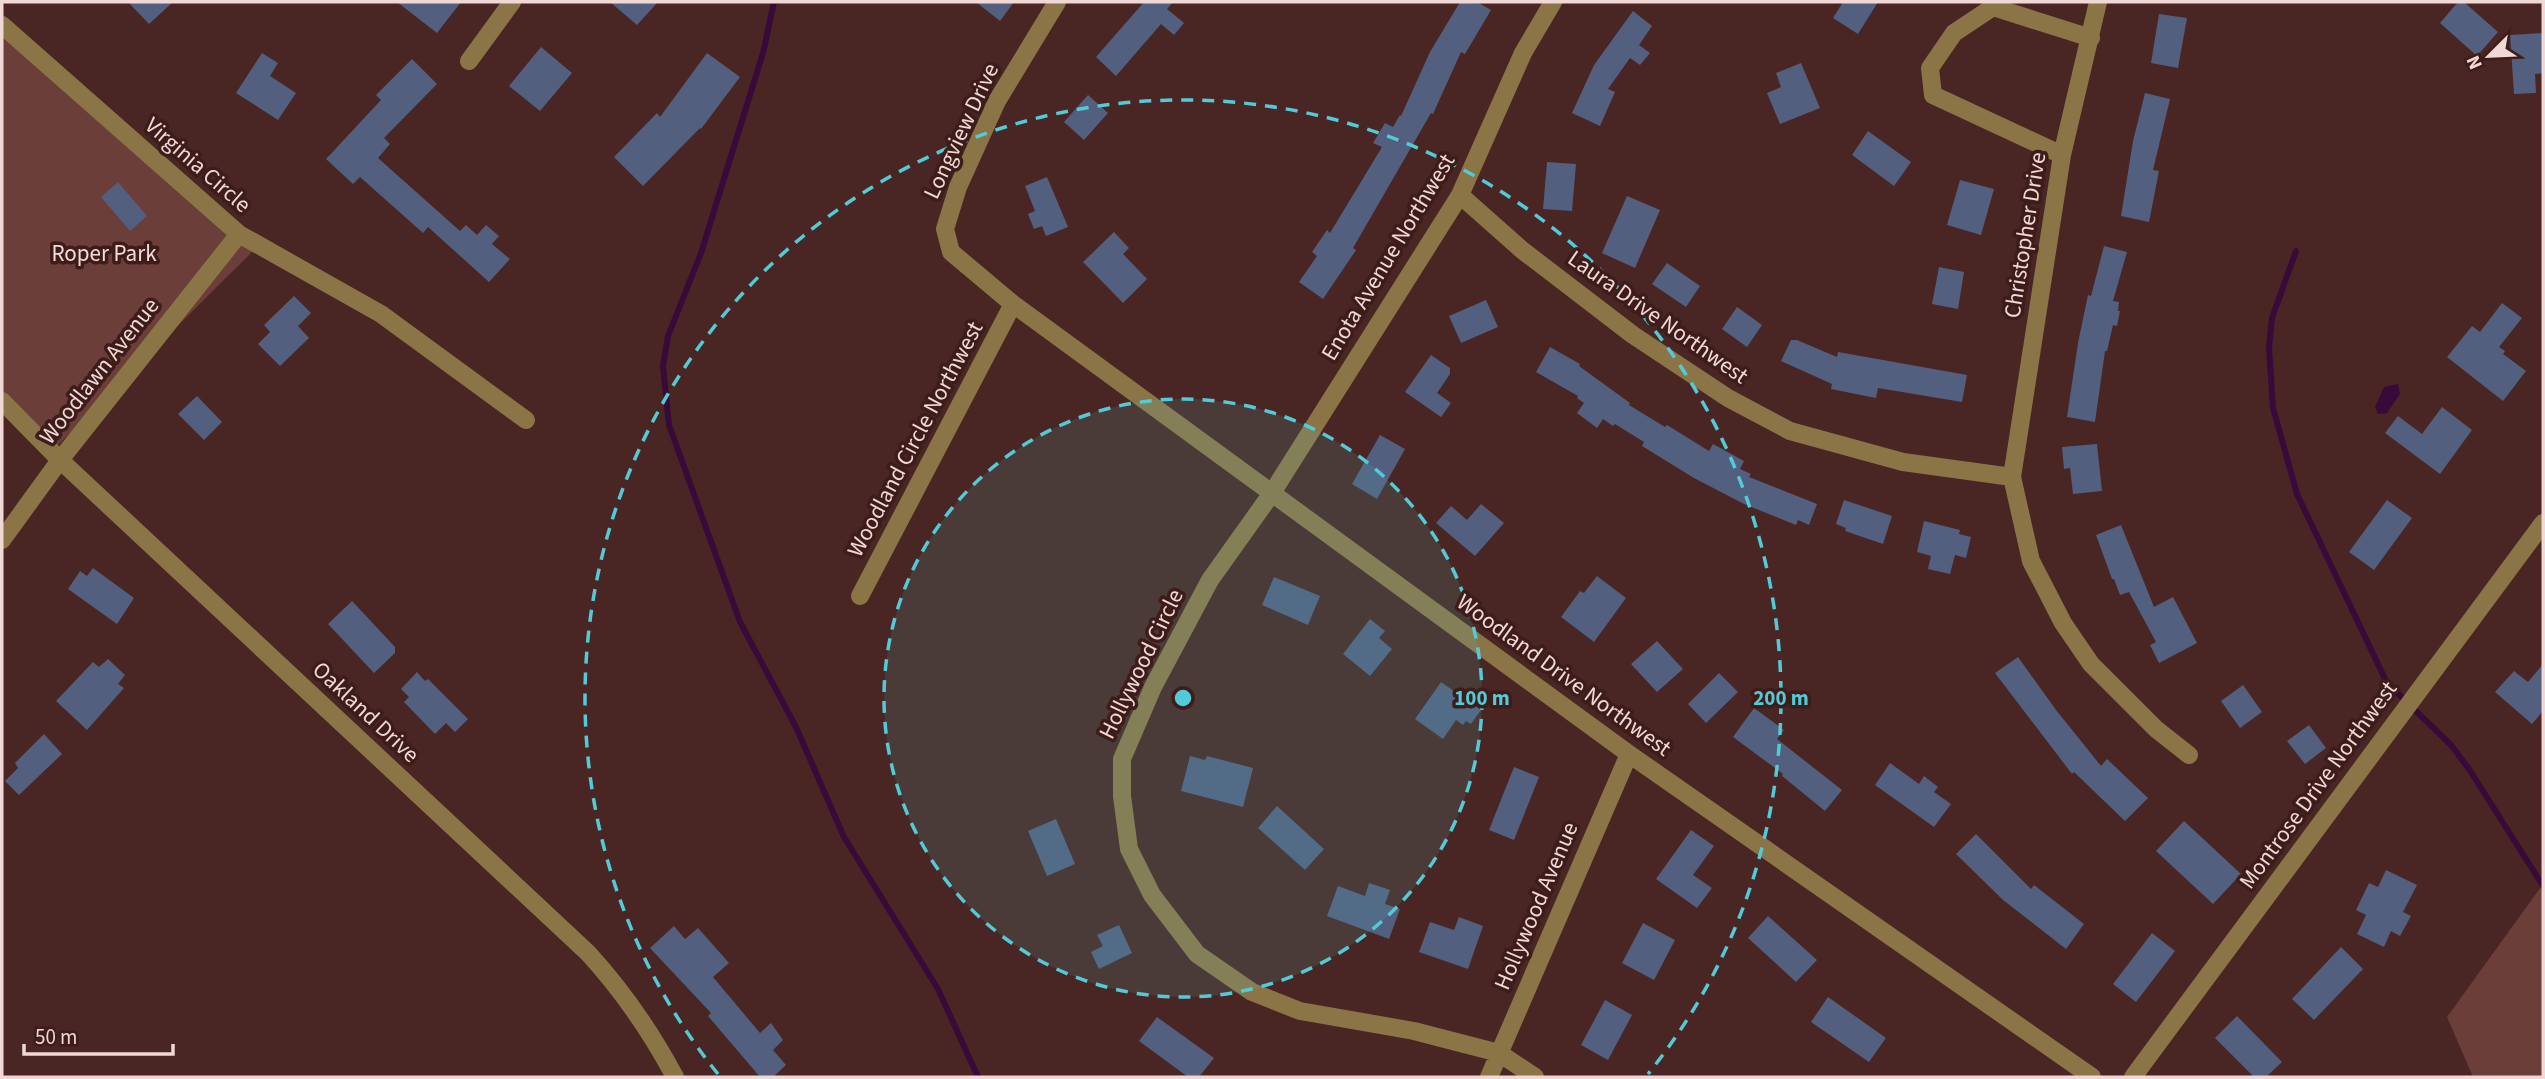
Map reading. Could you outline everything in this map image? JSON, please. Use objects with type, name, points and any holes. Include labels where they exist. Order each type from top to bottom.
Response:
[{"type":"street","points":[[468,61],[512,2]]},
{"type":"street","name":"Longview Drive","points":[[1013,304],[951,253],[945,229],[958,187],[997,101],[1057,2]]},
{"type":"street","name":"Enota Avenue Northwest","points":[[1272,493],[1460,195],[1523,53],[1553,2]]},
{"type":"street","name":"Christopher Drive","points":[[2012,477],[2062,155],[2098,2]]},
{"type":"street","points":[[2062,155],[1933,95],[1930,68],[1954,33],[1993,7],[2091,38]]},
{"type":"street","name":"Virginia Circle","points":[[2,25],[239,234],[381,314],[526,420]]},
{"type":"street","name":"Laura Drive Northwest","points":[[1460,195],[1522,250],[1633,335],[1728,398],[1790,431],[1903,462],[2012,477]]},
{"type":"street","name":"Woodlawn Avenue","points":[[2,540],[60,460],[239,234]]},
{"type":"street","name":"Woodland Drive Northwest","points":[[1013,304],[1629,754],[2092,1077]]},
{"type":"street","name":"Woodland Circle Northwest","points":[[860,596],[1013,304]]},
{"type":"street","name":"Oakland Drive","points":[[2,401],[60,460],[587,953],[606,973],[675,1077]]},
{"type":"street","points":[[2012,477],[2031,561],[2063,623],[2091,664],[2156,729],[2189,755]]},
{"type":"street","name":"Hollywood Circle","points":[[1272,493],[1210,580],[1153,687],[1122,759],[1122,796],[1129,849],[1152,895],[1198,954],[1252,992],[1300,1011],[1414,1031],[1499,1053],[1535,1077]]},
{"type":"street","name":"Montrose Drive Northwest","points":[[2133,1077],[2543,523]]},
{"type":"street","name":"Hollywood Avenue","points":[[1489,1077],[1629,754]]},
{"type":"green space","name":"Roper Park","points":[[2,26],[254,250],[51,452],[2,402]]},
{"type":"green space","points":[[2543,884],[2543,1077],[2473,1077],[2447,1017]]},
{"type":"shaded area","points":[[2398,384],[2400,394],[2387,413],[2378,414],[2375,407],[2384,387]]},
{"type":"building","points":[[128,2],[173,2],[149,24]]},
{"type":"building","points":[[397,2],[461,2],[437,33]]},
{"type":"building","points":[[610,2],[658,2],[637,25]]},
{"type":"building","points":[[976,2],[1014,2],[1000,21]]},
{"type":"building","points":[[1144,2],[1173,2],[1167,9],[1184,23],[1174,35],[1161,24],[1116,76],[1096,57]]},
{"type":"building","points":[[1460,2],[1477,2],[1491,10],[1465,54],[1461,52],[1433,114],[1431,113],[1353,248],[1356,250],[1323,299],[1299,282],[1317,256],[1312,252],[1327,230],[1330,233],[1382,147],[1373,143],[1385,123],[1393,127],[1401,116],[1430,52]]},
{"type":"building","points":[[1843,2],[1878,2],[1858,34],[1833,18]]},
{"type":"building","points":[[2458,2],[2464,2],[2498,32],[2477,56],[2440,23]]},
{"type":"building","points":[[1633,11],[1652,26],[1639,45],[1650,53],[1640,65],[1630,58],[1608,89],[1615,92],[1600,126],[1572,113],[1594,65]]},
{"type":"building","points":[[2159,14],[2187,18],[2178,68],[2151,63]]},
{"type":"building","points":[[2543,33],[2543,73],[2535,74],[2536,93],[2514,94],[2510,35]]},
{"type":"building","points":[[541,47],[572,73],[540,111],[509,86]]},
{"type":"building","points":[[262,53],[278,63],[270,76],[296,93],[278,120],[236,93]]},
{"type":"building","points":[[707,53],[740,77],[701,129],[643,186],[614,157],[657,113],[660,117]]},
{"type":"building","points":[[412,59],[437,84],[384,138],[390,144],[378,158],[460,231],[466,225],[477,235],[486,225],[499,236],[492,244],[510,259],[489,282],[428,227],[423,233],[360,177],[353,184],[326,159],[381,100],[376,95]]},
{"type":"building","points":[[1801,63],[1820,108],[1780,124],[1767,93],[1781,87],[1776,73]]},
{"type":"building","points":[[2145,93],[2170,99],[2153,170],[2159,171],[2149,222],[2121,216],[2133,141]]},
{"type":"building","points":[[1088,95],[1108,113],[1084,140],[1064,122]]},
{"type":"building","points":[[1868,131],[1911,162],[1894,186],[1852,155]]},
{"type":"building","points":[[1547,162],[1576,164],[1572,211],[1543,209]]},
{"type":"building","points":[[1047,177],[1068,227],[1046,236],[1042,226],[1034,229],[1028,214],[1035,211],[1025,186]]},
{"type":"building","points":[[1960,180],[1994,189],[1981,235],[1947,225]]},
{"type":"building","points":[[118,182],[147,216],[130,231],[101,197]]},
{"type":"building","points":[[1627,196],[1660,210],[1635,268],[1602,253]]},
{"type":"building","points":[[1114,232],[1129,248],[1123,254],[1147,279],[1123,303],[1083,262]]},
{"type":"building","points":[[2104,246],[2127,252],[2113,301],[2119,302],[2120,311],[2117,326],[2113,325],[2105,351],[2095,422],[2067,417],[2088,295],[2091,296]]},
{"type":"building","points":[[1667,263],[1700,286],[1686,307],[1652,284]]},
{"type":"building","points":[[1939,267],[1964,272],[1958,309],[1932,304]]},
{"type":"building","points":[[294,296],[311,313],[298,326],[309,338],[280,366],[258,344],[270,332],[264,325]]},
{"type":"building","points":[[1486,300],[1498,327],[1461,343],[1449,316]]},
{"type":"building","points":[[2502,303],[2522,318],[2499,347],[2505,351],[2503,354],[2526,371],[2503,401],[2447,357],[2472,326],[2480,332]]},
{"type":"building","points":[[1737,307],[1762,325],[1747,347],[1722,329]]},
{"type":"building","points":[[1791,340],[1837,357],[1838,352],[1967,375],[1962,402],[1878,388],[1876,398],[1831,389],[1832,384],[1781,361]]},
{"type":"building","points":[[1550,347],[1580,364],[1579,366],[1630,403],[1629,405],[1665,427],[1667,425],[1709,451],[1713,444],[1744,461],[1740,469],[1751,474],[1749,477],[1817,504],[1809,525],[1798,520],[1796,525],[1744,504],[1694,478],[1642,446],[1644,442],[1615,424],[1613,426],[1603,419],[1597,428],[1577,413],[1584,403],[1578,396],[1536,372]]},
{"type":"building","points":[[1431,355],[1450,368],[1450,374],[1437,393],[1451,403],[1441,417],[1405,392]]},
{"type":"building","points":[[197,396],[222,422],[204,440],[178,414]]},
{"type":"building","points":[[2442,407],[2472,430],[2440,474],[2385,433],[2398,416],[2422,434]]},
{"type":"building","points":[[1380,435],[1405,449],[1377,499],[1352,484]]},
{"type":"building","points":[[2097,444],[2102,491],[2073,494],[2070,468],[2064,469],[2062,447]]},
{"type":"building","points":[[1844,500],[1892,516],[1883,544],[1845,531],[1846,528],[1836,524]]},
{"type":"building","points":[[2387,500],[2412,518],[2374,570],[2349,552]]},
{"type":"building","points":[[1481,504],[1504,523],[1475,556],[1436,523],[1451,506],[1467,520]]},
{"type":"building","points":[[1924,521],[1960,530],[1959,534],[1971,537],[1966,558],[1955,555],[1950,574],[1928,569],[1931,556],[1917,552]]},
{"type":"building","points":[[2121,525],[2154,607],[2173,597],[2197,643],[2159,663],[2150,645],[2156,642],[2129,592],[2120,595],[2096,535]]},
{"type":"building","points":[[93,568],[134,598],[117,624],[68,589],[80,571],[87,576]]},
{"type":"building","points":[[1597,576],[1626,598],[1594,642],[1561,617],[1580,591],[1584,593]]},
{"type":"building","points":[[1274,577],[1320,596],[1308,625],[1262,605]]},
{"type":"building","points":[[352,601],[395,647],[395,653],[374,673],[328,624]]},
{"type":"building","points":[[1370,619],[1385,631],[1379,638],[1392,649],[1370,676],[1343,654]]},
{"type":"building","points":[[1657,641],[1683,669],[1657,692],[1631,664]]},
{"type":"building","points":[[2018,657],[2101,766],[2107,759],[2148,798],[2125,821],[2074,772],[2072,774],[1995,673]]},
{"type":"building","points":[[108,659],[125,675],[118,684],[124,688],[87,730],[56,701],[93,662],[99,667]]},
{"type":"building","points":[[2543,664],[2543,711],[2532,724],[2495,692],[2514,671],[2528,682]]},
{"type":"building","points":[[417,672],[425,681],[428,679],[468,719],[455,732],[446,723],[435,734],[404,702],[409,697],[401,689]]},
{"type":"building","points":[[1719,673],[1738,692],[1706,723],[1688,704]]},
{"type":"building","points":[[1441,682],[1481,710],[1471,724],[1466,721],[1463,725],[1456,720],[1443,739],[1415,719]]},
{"type":"building","points":[[2243,685],[2262,712],[2240,728],[2221,701]]},
{"type":"building","points":[[1754,708],[1784,730],[1777,739],[1842,790],[1825,811],[1782,776],[1783,774],[1733,737]]},
{"type":"building","points":[[2309,725],[2326,748],[2305,764],[2287,741]]},
{"type":"building","points":[[44,734],[62,754],[19,795],[5,781],[18,768],[15,763]]},
{"type":"building","points":[[1190,756],[1205,760],[1207,756],[1253,768],[1243,807],[1181,791]]},
{"type":"building","points":[[1890,763],[1919,784],[1924,776],[1938,787],[1934,792],[1951,804],[1934,827],[1875,785]]},
{"type":"building","points":[[1514,767],[1539,777],[1514,840],[1489,830]]},
{"type":"building","points":[[1277,806],[1324,849],[1305,870],[1258,828]]},
{"type":"building","points":[[1056,819],[1075,864],[1047,876],[1028,831]]},
{"type":"building","points":[[2184,821],[2241,874],[2213,904],[2156,851]]},
{"type":"building","points":[[1691,830],[1714,846],[1693,875],[1712,888],[1697,908],[1656,879]]},
{"type":"building","points":[[1976,834],[2031,889],[2034,885],[2084,924],[2066,949],[2003,900],[1956,854]]},
{"type":"building","points":[[2386,870],[2417,885],[2403,912],[2411,916],[2400,936],[2391,931],[2384,947],[2357,934],[2366,915],[2356,910],[2369,883],[2378,887]]},
{"type":"building","points":[[1369,883],[1390,890],[1385,904],[1400,909],[1389,939],[1327,916],[1338,886],[1365,896]]},
{"type":"building","points":[[1768,916],[1817,960],[1796,982],[1748,938]]},
{"type":"building","points":[[1459,917],[1483,926],[1468,969],[1419,952],[1430,922],[1454,930]]},
{"type":"building","points":[[1643,923],[1675,940],[1654,980],[1622,963]]},
{"type":"building","points":[[1119,925],[1132,953],[1099,969],[1091,952],[1103,946],[1097,935]]},
{"type":"building","points":[[674,926],[685,939],[698,928],[729,963],[713,977],[760,1033],[771,1023],[783,1040],[773,1050],[786,1065],[773,1077],[760,1077],[708,1016],[711,1013],[650,948]]},
{"type":"building","points":[[2152,933],[2175,951],[2136,1002],[2113,984]]},
{"type":"building","points":[[2341,947],[2363,969],[2314,1020],[2292,999]]},
{"type":"building","points":[[1828,997],[1886,1038],[1869,1062],[1811,1022]]},
{"type":"building","points":[[1605,1000],[1632,1015],[1608,1060],[1581,1045]]},
{"type":"building","points":[[2237,1016],[2282,1062],[2266,1077],[2254,1077],[2215,1038]]},
{"type":"building","points":[[1157,1017],[1214,1058],[1199,1077],[1188,1077],[1139,1041]]},
{"type":"waterway","points":[[774,2],[763,53],[701,253],[668,336],[663,366],[669,425],[740,622],[796,727],[844,837],[938,989],[978,1077]]},
{"type":"waterway","points":[[2296,251],[2272,318],[2269,348],[2273,408],[2297,494],[2387,683],[2451,745],[2543,886]]}]
